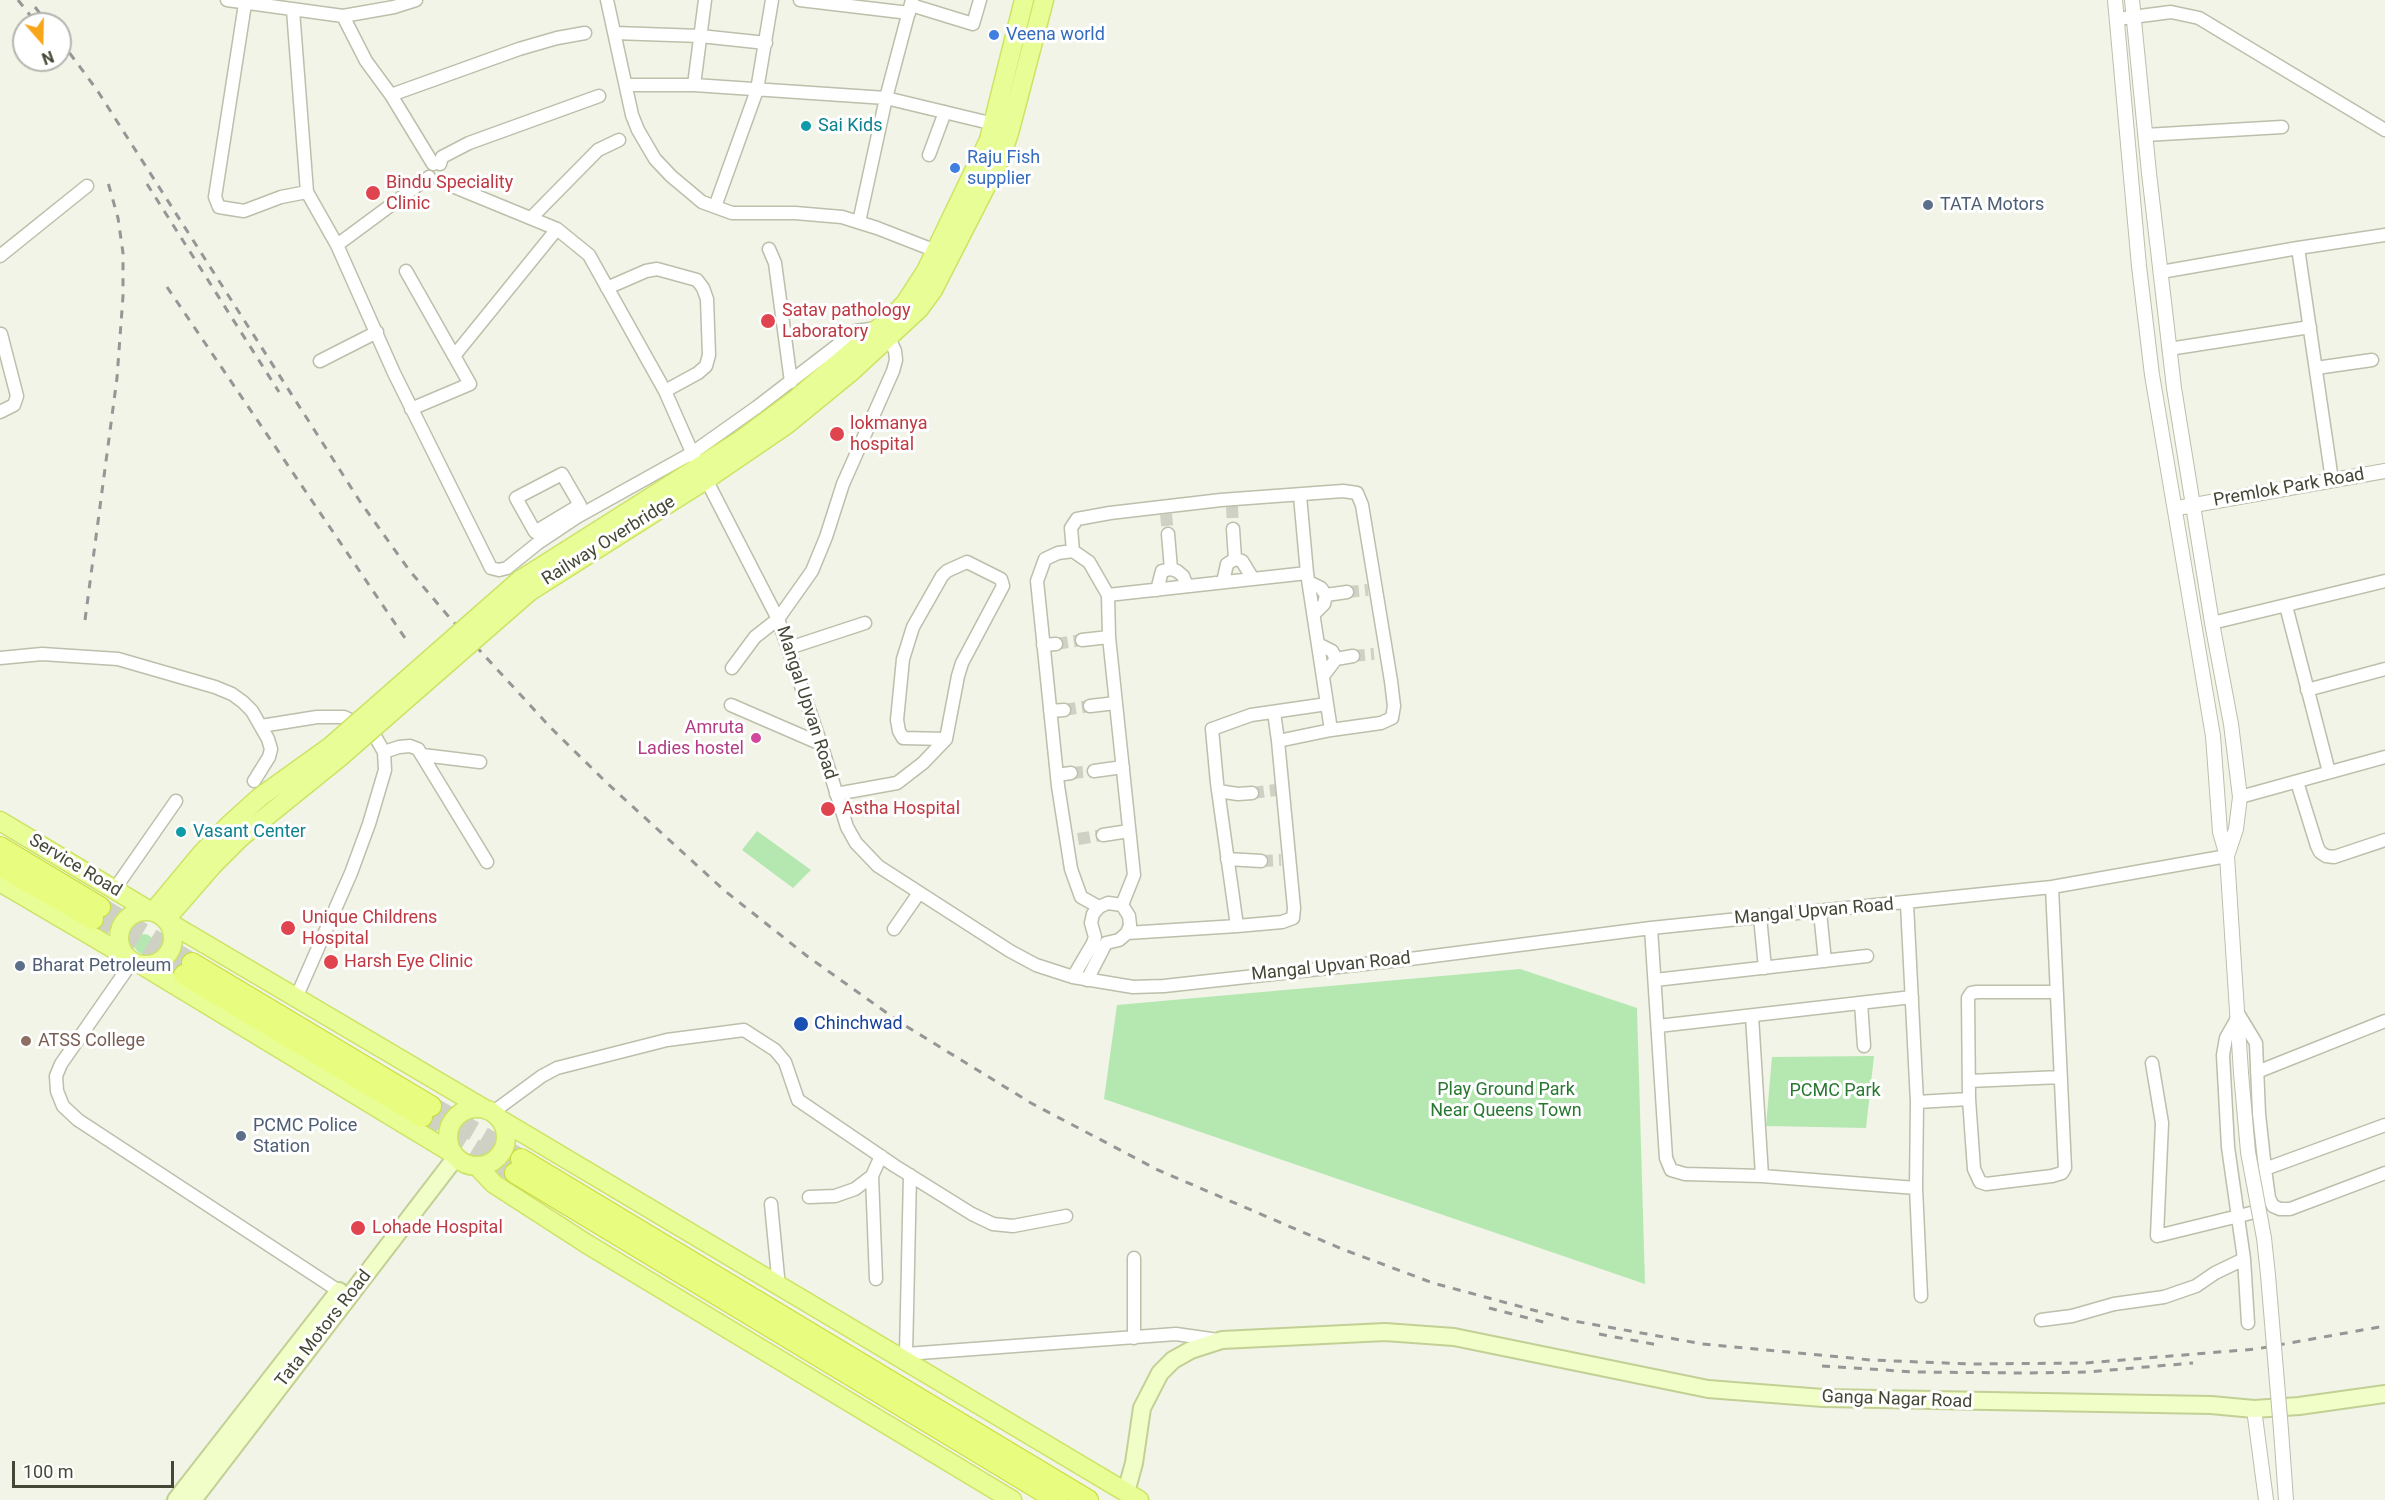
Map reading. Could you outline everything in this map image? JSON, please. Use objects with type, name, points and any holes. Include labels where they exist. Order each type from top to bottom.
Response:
[{"type":"highway","points":[[0,847],[96,913],[0,866]]},
{"type":"highway","points":[[188,969],[426,1111]]},
{"type":"highway","points":[[1057,1500],[518,1166],[1088,1500]]},
{"type":"main road","points":[[884,332],[894,315],[913,292],[936,251],[979,163],[994,124],[1024,0]]},
{"type":"main road","points":[[884,332],[919,309],[933,290],[993,175],[1009,133],[1044,0]]},
{"type":"main road","name":"Railway Overbridge","points":[[159,916],[202,853],[260,797],[335,751],[524,586],[741,440],[884,332]]},
{"type":"main road","name":"Service Road","points":[[0,821],[887,1352],[903,1355],[1133,1496]]},
{"type":"main road","points":[[0,882],[466,1164],[477,1166],[493,1161],[504,1148],[506,1137],[492,1114],[466,1110],[453,1121],[448,1137],[454,1155]]},
{"type":"main road","points":[[134,914],[159,916],[173,937],[170,952],[158,963],[132,961],[118,940],[122,924],[134,914]]},
{"type":"main road","name":"Tata Motors Road","points":[[193,1500],[343,1294],[454,1155]]},
{"type":"main road","points":[[477,1166],[494,1184],[587,1244],[1012,1500]]},
{"type":"main road","points":[[176,1500],[343,1294]]},
{"type":"main road","name":"Ganga Nagar Road","points":[[1133,1496],[1134,1463],[1142,1408],[1160,1373],[1173,1360],[1191,1350],[1222,1340],[1384,1332],[1454,1337],[1708,1389],[1881,1400],[2211,1405],[2254,1409],[2299,1406],[2385,1394]]},
{"type":"street","points":[[227,0],[343,16],[416,0]]},
{"type":"street","points":[[319,13],[321,0]]},
{"type":"street","points":[[607,0],[632,115],[638,130],[655,159],[670,176],[702,202],[732,213],[795,213],[842,217],[936,251]]},
{"type":"street","points":[[694,85],[705,0]]},
{"type":"street","points":[[716,204],[758,90],[772,0]]},
{"type":"street","points":[[800,0],[911,6],[973,24],[980,0]]},
{"type":"street","points":[[2115,0],[2144,315],[2152,375],[2213,736],[2220,832],[2227,856],[2248,1152],[2268,1275],[2286,1500]]},
{"type":"street","points":[[2132,0],[2169,348],[2192,505],[2231,724],[2240,797],[2236,829],[2227,856]]},
{"type":"street","points":[[245,4],[215,197],[219,207],[244,211],[281,197],[307,192]]},
{"type":"street","points":[[859,222],[886,98],[911,6]]},
{"type":"street","points":[[293,10],[307,192],[337,245],[411,409],[491,568],[499,570],[507,568],[565,520],[580,505],[562,474],[516,498],[535,532],[565,520],[694,457],[856,331],[884,332],[896,360],[893,371],[843,484],[816,563],[778,619],[755,637],[732,668]]},
{"type":"street","points":[[2117,20],[2171,12],[2199,18],[2385,130]]},
{"type":"street","points":[[343,16],[366,61],[391,94],[436,164]]},
{"type":"street","points":[[391,94],[519,49],[585,33]]},
{"type":"street","points":[[615,33],[700,36],[765,43]]},
{"type":"street","points":[[626,85],[694,85],[886,98],[994,124]]},
{"type":"street","points":[[599,96],[469,143],[442,157],[428,171],[434,179],[557,229],[589,255],[665,391],[694,457]]},
{"type":"street","points":[[929,155],[945,112]]},
{"type":"street","points":[[2145,135],[2282,127]]},
{"type":"street","points":[[531,218],[598,150],[619,140]]},
{"type":"street","points":[[337,245],[434,179]]},
{"type":"street","points":[[0,256],[87,186]]},
{"type":"street","points":[[454,356],[557,229]]},
{"type":"street","points":[[2161,272],[2385,235]]},
{"type":"street","points":[[2298,248],[2332,480]]},
{"type":"street","points":[[770,249],[775,263],[791,382]]},
{"type":"street","points":[[607,288],[646,271],[657,269],[697,280],[703,288],[706,298],[709,356],[706,366],[698,373],[665,391]]},
{"type":"street","points":[[406,271],[470,384],[411,409]]},
{"type":"street","points":[[2169,348],[2310,327]]},
{"type":"street","points":[[320,361],[377,332]]},
{"type":"street","points":[[0,412],[14,405],[17,396],[1,334]]},
{"type":"street","points":[[2316,368],[2372,360]]},
{"type":"street","name":"Premlok Park Road","points":[[2175,509],[2385,471]]},
{"type":"street","name":"Mangal Upvan Road","points":[[710,487],[778,619],[847,827],[856,843],[878,866],[919,893],[1036,965],[1073,977],[1133,987],[1158,986],[1410,959],[1651,928],[2052,888],[2227,856]]},
{"type":"street","points":[[1073,551],[1071,528],[1077,519],[1110,513],[1166,510],[1343,491],[1358,494],[1362,505],[1380,653],[1394,706],[1392,718],[1381,723],[1278,741]]},
{"type":"street","points":[[1300,495],[1308,577],[1331,730]]},
{"type":"street","points":[[1233,529],[1235,559]]},
{"type":"street","points":[[1168,534],[1171,569]]},
{"type":"street","points":[[1099,907],[1081,897],[1071,869],[1072,840],[1056,775],[1037,580],[1046,559],[1058,553],[1073,551],[1089,562],[1108,595],[1109,638],[1134,874],[1122,905]]},
{"type":"street","points":[[1223,582],[1227,564],[1235,559],[1242,561],[1248,567],[1253,579]]},
{"type":"street","points":[[836,794],[897,783],[923,763],[946,739],[962,663],[1003,586],[1001,579],[968,562],[942,576],[913,627],[903,658],[898,731],[903,738],[946,739]]},
{"type":"street","points":[[1156,590],[1162,572],[1171,569],[1183,576],[1187,586]]},
{"type":"street","points":[[1108,595],[1253,579],[1308,577],[1326,595],[1324,604],[1314,614]]},
{"type":"street","points":[[2212,623],[2385,582]]},
{"type":"street","points":[[1326,595],[1347,592]]},
{"type":"street","points":[[2286,606],[2329,772]]},
{"type":"street","points":[[789,648],[865,623]]},
{"type":"street","points":[[1082,640],[1109,638]]},
{"type":"street","points":[[1043,645],[1056,644]]},
{"type":"street","points":[[1318,644],[1332,651],[1336,659]]},
{"type":"street","points":[[0,657],[42,654],[118,659],[142,664],[232,694],[243,702],[261,726],[271,749],[269,757],[254,781]]},
{"type":"street","points":[[1323,676],[1336,659],[1353,657]]},
{"type":"street","points":[[2307,690],[2385,669]]},
{"type":"street","points":[[1090,706],[1116,703]]},
{"type":"street","points":[[1237,926],[1212,729],[1251,715],[1327,704]]},
{"type":"street","points":[[731,705],[821,744]]},
{"type":"street","points":[[1050,711],[1064,710]]},
{"type":"street","points":[[1127,933],[1282,922],[1293,918],[1294,908],[1285,860],[1279,790],[1278,741],[1274,712]]},
{"type":"street","points":[[261,726],[317,717],[344,717],[363,726],[376,738],[384,753],[385,770],[369,824],[351,873],[296,998]]},
{"type":"street","points":[[384,753],[410,746],[418,749],[487,862]]},
{"type":"street","points":[[423,755],[480,762]]},
{"type":"street","points":[[2240,797],[2385,757]]},
{"type":"street","points":[[1094,771],[1123,767]]},
{"type":"street","points":[[1056,775],[1071,773]]},
{"type":"street","points":[[2297,782],[2317,846],[2326,856],[2334,857],[2385,840]]},
{"type":"street","points":[[1219,797],[1252,793]]},
{"type":"street","points":[[114,890],[176,801]]},
{"type":"street","points":[[1103,835],[1129,831]]},
{"type":"street","points":[[1228,865],[1261,861]]},
{"type":"street","points":[[2052,888],[2065,1168],[2058,1175],[1986,1184],[1980,1182],[1974,1169],[1969,1081],[1968,1003],[1971,993],[2056,992]]},
{"type":"street","points":[[894,930],[919,893]]},
{"type":"street","points":[[1073,977],[1093,944],[1095,937],[1091,923],[1093,914],[1099,907],[1108,903],[1122,905],[1129,916],[1130,925],[1127,933],[1119,940],[1106,943],[1086,980]]},
{"type":"street","points":[[1907,904],[1917,1102],[1916,1188],[1921,1296]]},
{"type":"street","points":[[1820,912],[1825,961]]},
{"type":"street","points":[[1760,917],[1765,968]]},
{"type":"street","points":[[1651,928],[1666,1158],[1671,1170],[1685,1174],[1762,1176],[1916,1188]]},
{"type":"street","points":[[1655,981],[1867,956]]},
{"type":"street","points":[[132,961],[61,1064],[56,1076],[57,1091],[63,1106],[78,1120],[343,1294]]},
{"type":"street","points":[[1658,1026],[1912,997]]},
{"type":"street","points":[[1861,1003],[1864,1046]]},
{"type":"street","points":[[2239,1015],[2256,1043],[2265,1169],[2273,1206],[2290,1209],[2385,1173]]},
{"type":"street","points":[[2239,1015],[2226,1038],[2223,1055],[2228,1147],[2244,1259],[2248,1323]]},
{"type":"street","points":[[1752,1016],[1762,1176]]},
{"type":"street","points":[[2257,1072],[2385,1021]]},
{"type":"street","points":[[492,1114],[557,1068],[667,1040],[744,1030],[775,1050],[785,1062],[798,1100],[880,1156],[972,1214],[993,1224],[1013,1226],[1066,1216]]},
{"type":"street","points":[[2152,1064],[2162,1123],[2157,1236],[2259,1211]]},
{"type":"street","points":[[1969,1081],[2061,1077]]},
{"type":"street","points":[[1917,1102],[1970,1099]]},
{"type":"street","points":[[2265,1169],[2385,1125]]},
{"type":"street","points":[[809,1197],[845,1194],[866,1182],[872,1176],[880,1156]]},
{"type":"street","points":[[910,1175],[903,1355],[1176,1334],[1222,1340]]},
{"type":"street","points":[[872,1176],[876,1279]]},
{"type":"street","points":[[771,1204],[779,1287]]},
{"type":"street","points":[[1134,1258],[1134,1338]]},
{"type":"street","points":[[2041,1320],[2072,1316],[2114,1304],[2164,1297],[2196,1286],[2215,1273],[2244,1259]]},
{"type":"street","points":[[2254,1409],[2266,1500]]},
{"type":"green space","points":[[757,831],[811,870],[793,888],[742,850]]},
{"type":"green space","points":[[144,934],[151,937],[154,944],[151,951],[144,954],[137,951],[134,944],[137,937]]},
{"type":"green space","name":"Play Ground Park Near Queens Town","points":[[1520,969],[1637,1008],[1645,1284],[1104,1099],[1117,1005]]},
{"type":"green space","name":"PCMC Park","points":[[1874,1056],[1866,1128],[1766,1126],[1772,1057]]},
{"type":"tunnel","points":[[1232,506],[1233,529]]},
{"type":"tunnel","points":[[1166,514],[1168,534]]},
{"type":"tunnel","points":[[1347,592],[1368,590]]},
{"type":"tunnel","points":[[1056,644],[1082,640]]},
{"type":"tunnel","points":[[1353,656],[1374,654]]},
{"type":"tunnel","points":[[1064,710],[1090,706]]},
{"type":"tunnel","points":[[1071,773],[1094,771]]},
{"type":"tunnel","points":[[1252,793],[1276,790]]},
{"type":"tunnel","points":[[1078,839],[1103,835]]},
{"type":"tunnel","points":[[1261,861],[1281,860]]},
{"type":"tunnel","points":[[100,907],[192,963]]},
{"type":"tunnel","points":[[93,919],[184,975]]},
{"type":"tunnel","points":[[431,1106],[521,1159]]},
{"type":"tunnel","points":[[422,1117],[515,1173]]},
{"type":"railway","points":[[18,0],[28,12]]},
{"type":"railway","points":[[35,7],[39,12]]},
{"type":"railway","points":[[72,56],[97,90],[361,503],[409,570],[449,617],[551,728],[608,784],[725,891],[807,956],[901,1023],[1031,1103],[1158,1170],[1342,1249],[1433,1283],[1574,1321],[1703,1344],[1871,1360],[1970,1364],[2086,1363],[2256,1349],[2385,1326]]},
{"type":"railway","points":[[85,620],[117,378],[123,296],[123,253],[118,218],[107,179]]},
{"type":"railway","points":[[147,184],[279,392]]},
{"type":"railway","points":[[167,287],[409,644]]},
{"type":"railway","points":[[1489,1308],[1547,1323]]},
{"type":"railway","points":[[1599,1334],[1658,1345]]},
{"type":"railway","points":[[1822,1366],[1915,1372],[2027,1373],[2087,1372],[2193,1363]]},
{"type":"place","name":"Veena world","points":[[994,35]]},
{"type":"place","name":"Sai Kids","points":[[806,126]]},
{"type":"place","name":"Raju Fish supplier","points":[[955,168]]},
{"type":"place","name":"Bindu Speciality Clinic","points":[[373,193]]},
{"type":"place","name":"TATA Motors","points":[[1928,205]]},
{"type":"place","name":"Satav pathology Laboratory","points":[[768,321]]},
{"type":"place","name":"lokmanya hospital","points":[[837,434]]},
{"type":"place","name":"Amruta Ladies hostel","points":[[756,738]]},
{"type":"place","name":"Astha Hospital","points":[[828,809]]},
{"type":"place","name":"Vasant Center","points":[[181,832]]},
{"type":"place","name":"Unique Childrens Hospital","points":[[288,928]]},
{"type":"place","name":"Harsh Eye Clinic","points":[[331,962]]},
{"type":"place","name":"Bharat Petroleum","points":[[20,966]]},
{"type":"place","name":"Chinchwad","points":[[801,1024]]},
{"type":"place","name":"ATSS College","points":[[26,1041]]},
{"type":"place","name":"PCMC Police Station","points":[[241,1136]]},
{"type":"place","name":"Lohade Hospital","points":[[358,1228]]}]
